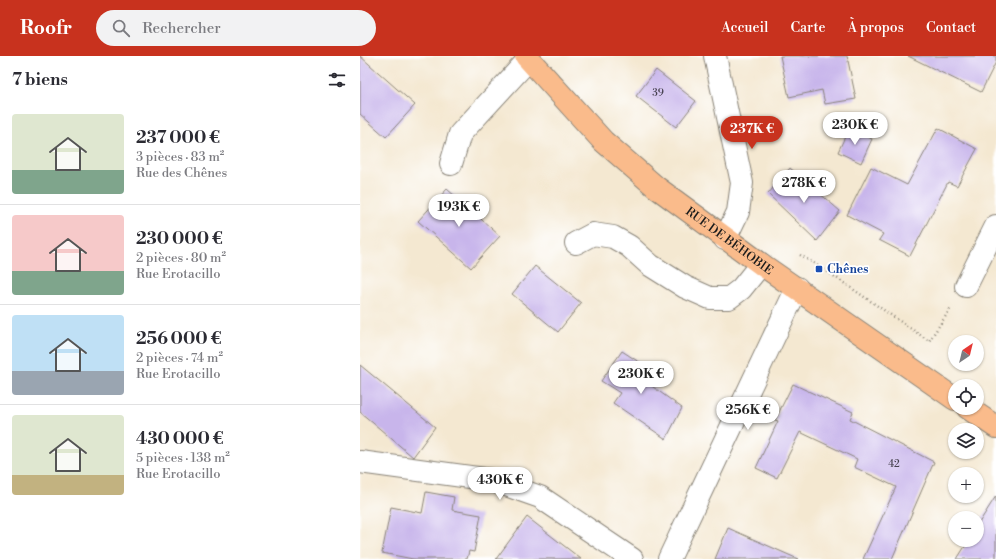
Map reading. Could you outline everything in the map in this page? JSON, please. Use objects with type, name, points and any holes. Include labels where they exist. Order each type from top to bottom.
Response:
[{"type":"main road","name":"RUE DE BÉHOBIE","points":[[527,58],[603,141],[656,187],[725,239],[948,394]]},
{"type":"main road","points":[[978,415],[996,427]]},
{"type":"street","points":[[715,56],[742,183],[738,212],[725,239]]},
{"type":"street","points":[[451,164],[460,134],[527,58]]},
{"type":"street","points":[[966,286],[996,226]]},
{"type":"street","points":[[576,243],[593,234],[613,237],[629,246],[650,265],[685,287],[710,298],[729,298],[741,289],[761,264]]},
{"type":"street","points":[[669,559],[797,288]]},
{"type":"street","points":[[360,462],[492,480],[540,497],[632,559]]},
{"type":"path","points":[[794,252],[822,268],[929,341],[966,286]]},
{"type":"building","points":[[360,56],[415,105],[386,137],[360,114]]},
{"type":"building","points":[[780,56],[847,56],[856,99],[825,104],[822,90],[789,97]]},
{"type":"building","points":[[908,56],[996,56],[996,62],[981,92]]},
{"type":"building","points":[[656,70],[696,101],[676,127],[636,96]]},
{"type":"building","points":[[849,128],[872,139],[861,163],[838,152]]},
{"type":"building","points":[[938,128],[977,149],[957,186],[948,182],[910,256],[879,240],[883,234],[847,215],[871,167],[907,185]]},
{"type":"building","points":[[790,168],[840,211],[817,241],[768,194]]},
{"type":"building","points":[[447,189],[500,236],[471,268],[418,221]]},
{"type":"building","points":[[535,266],[581,303],[558,332],[512,294]]},
{"type":"building","points":[[622,351],[656,373],[649,384],[682,408],[666,439],[613,403],[620,393],[601,381]]},
{"type":"building","points":[[360,365],[435,427],[413,457],[360,412]]},
{"type":"building","points":[[793,384],[853,412],[850,419],[934,462],[892,559],[863,559],[896,487],[854,467],[857,459],[800,432],[777,478],[756,468],[778,421],[775,420]]},
{"type":"building","points":[[426,492],[454,497],[452,510],[481,515],[474,552],[469,551],[467,559],[413,559],[382,553],[391,507],[422,513]]},
{"type":"building","points":[[996,496],[996,559],[957,559],[965,547],[984,547],[984,515]]},
{"type":"building","points":[[527,517],[581,559],[496,559]]},
{"type":"building","points":[[728,528],[798,559],[715,559]]},
{"type":"place","name":"Chênes","points":[[819,269]]}]
